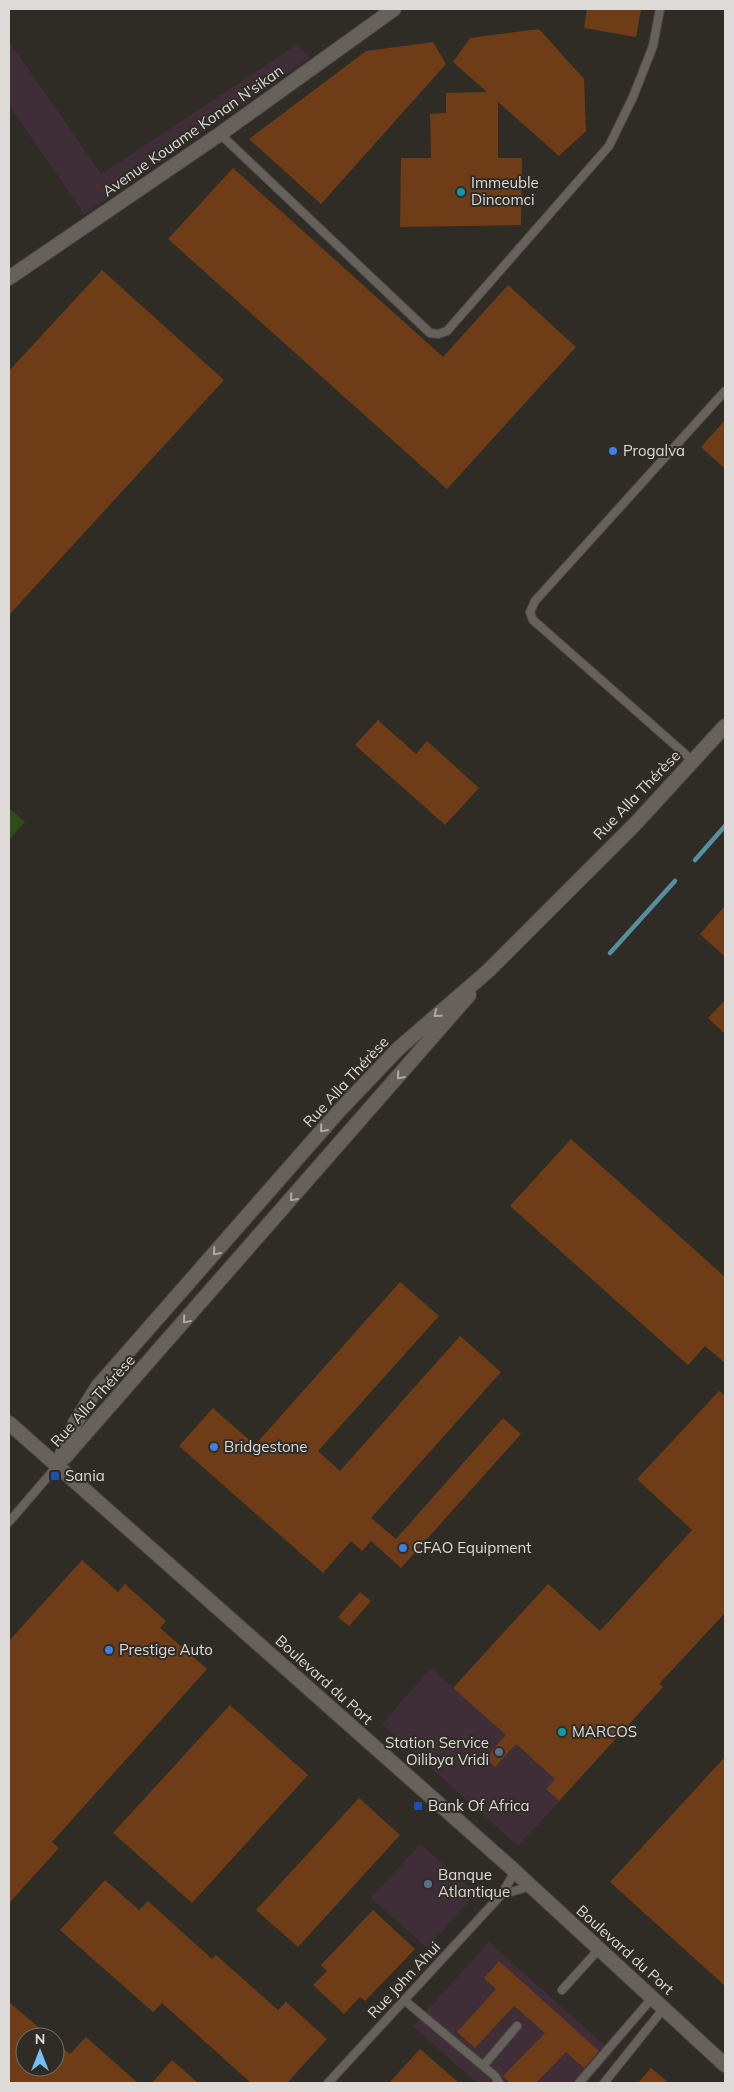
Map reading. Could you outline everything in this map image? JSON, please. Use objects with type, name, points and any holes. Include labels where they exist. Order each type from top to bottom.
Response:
[{"type":"street","name":"Avenue Kouame Konan N'sikan","points":[[9,278],[220,134],[394,9]]},
{"type":"street","name":"Rue Alla Thérèse","points":[[57,1466],[75,1422],[98,1386],[339,1111],[399,1048],[488,971],[637,822],[725,726]]},
{"type":"street","name":"Rue Alla Thérèse","points":[[57,1466],[445,1024],[488,971]]},
{"type":"street","name":"Boulevard du Port","points":[[9,1422],[600,1948],[725,2065]]},
{"type":"lane","points":[[220,134],[430,332],[438,334],[446,331],[609,146],[633,97],[653,46],[660,9]]},
{"type":"lane","points":[[693,761],[532,620],[530,612],[535,601],[725,391]]},
{"type":"lane","points":[[9,1522],[57,1466]]},
{"type":"lane","name":"Rue John Ahui","points":[[328,2083],[501,1895],[515,1872]]},
{"type":"lane","points":[[501,1895],[530,1886]]},
{"type":"lane","points":[[562,1990],[600,1948]]},
{"type":"lane","points":[[579,2083],[653,1997]]},
{"type":"lane","points":[[404,2000],[495,2076],[500,2083]]},
{"type":"lane","points":[[604,2083],[664,2008]]},
{"type":"lane","points":[[483,2066],[517,2026]]},
{"type":"shaded area","points":[[9,41],[101,174],[298,44],[309,58],[84,214],[9,105]]},
{"type":"shaded area","points":[[431,1668],[555,1779],[546,1789],[559,1801],[518,1846],[382,1724]]},
{"type":"shaded area","points":[[420,1844],[476,1893],[427,1948],[371,1898]]},
{"type":"shaded area","points":[[489,1942],[613,2053],[586,2083],[477,2083],[413,2026]]},
{"type":"green space","points":[[9,808],[25,822],[9,840]]},
{"type":"building","points":[[587,9],[641,9],[636,37],[584,28]]},
{"type":"building","points":[[539,29],[584,79],[586,131],[559,156],[498,102],[498,158],[522,158],[521,225],[400,227],[401,158],[431,158],[430,114],[446,113],[446,93],[487,92],[453,62],[470,38]]},
{"type":"building","points":[[433,42],[446,64],[321,204],[249,139],[366,51]]},
{"type":"building","points":[[233,168],[443,357],[508,285],[576,347],[447,489],[168,239]]},
{"type":"building","points":[[102,270],[224,380],[9,615],[9,371]]},
{"type":"building","points":[[725,420],[725,469],[701,447]]},
{"type":"building","points":[[378,720],[416,754],[427,741],[479,788],[445,825],[355,745]]},
{"type":"building","points":[[725,906],[725,957],[700,934]]},
{"type":"building","points":[[725,1000],[725,1034],[708,1018]]},
{"type":"building","points":[[571,1139],[725,1277],[725,1363],[705,1346],[688,1365],[510,1206]]},
{"type":"building","points":[[400,1282],[439,1316],[318,1451],[340,1471],[460,1336],[501,1372],[371,1518],[396,1539],[503,1418],[521,1434],[401,1568],[371,1541],[362,1551],[351,1541],[323,1573],[179,1446],[213,1408],[255,1445]]},
{"type":"building","points":[[719,1391],[725,1396],[725,1613],[659,1684],[663,1687],[559,1801],[546,1789],[555,1779],[516,1744],[495,1767],[485,1758],[506,1735],[453,1688],[548,1584],[600,1631],[692,1530],[637,1479]]},
{"type":"building","points":[[82,1560],[118,1592],[125,1584],[166,1621],[160,1628],[207,1669],[52,1842],[59,1848],[9,1903],[9,1641]]},
{"type":"building","points":[[360,1592],[371,1601],[349,1626],[338,1617]]},
{"type":"building","points":[[230,1705],[308,1775],[192,1903],[113,1833]]},
{"type":"building","points":[[725,1757],[725,1986],[610,1882]]},
{"type":"building","points":[[359,1798],[400,1835],[298,1947],[256,1910]]},
{"type":"building","points":[[105,1880],[139,1910],[148,1901],[212,1959],[216,1955],[278,2010],[286,2002],[327,2039],[287,2083],[251,2083],[162,2003],[153,2012],[60,1930]]},
{"type":"building","points":[[373,1910],[415,1949],[365,2001],[360,1997],[344,2014],[313,1985],[327,1971],[321,1965]]},
{"type":"building","points":[[499,1961],[599,2051],[584,2068],[566,2052],[536,2083],[510,2083],[503,2076],[545,2033],[514,2006],[475,2048],[457,2032],[496,1989],[484,1978]]},
{"type":"building","points":[[9,2002],[38,2027],[15,2027],[15,2077],[65,2077],[65,2050],[70,2054],[86,2037],[138,2083],[9,2083]]},
{"type":"building","points":[[420,2049],[459,2083],[389,2083]]},
{"type":"building","points":[[172,2060],[198,2083],[152,2083]]},
{"type":"building","points":[[651,2068],[669,2083],[638,2083]]},
{"type":"waterway","points":[[695,860],[725,826]]},
{"type":"waterway","points":[[610,953],[675,881]]},
{"type":"place","name":"Immeuble Dincomci","points":[[461,192]]},
{"type":"place","name":"Progalva","points":[[613,451]]},
{"type":"place","name":"Bridgestone","points":[[214,1447]]},
{"type":"place","name":"Sania","points":[[55,1476]]},
{"type":"place","name":"CFAO Equipment","points":[[403,1548]]},
{"type":"place","name":"Prestige Auto","points":[[109,1650]]},
{"type":"place","name":"MARCOS","points":[[562,1732]]},
{"type":"place","name":"Station Service Oilibya Vridi","points":[[499,1752]]},
{"type":"place","name":"Bank Of Africa","points":[[418,1806]]},
{"type":"place","name":"Banque Atlantique","points":[[428,1884]]}]
